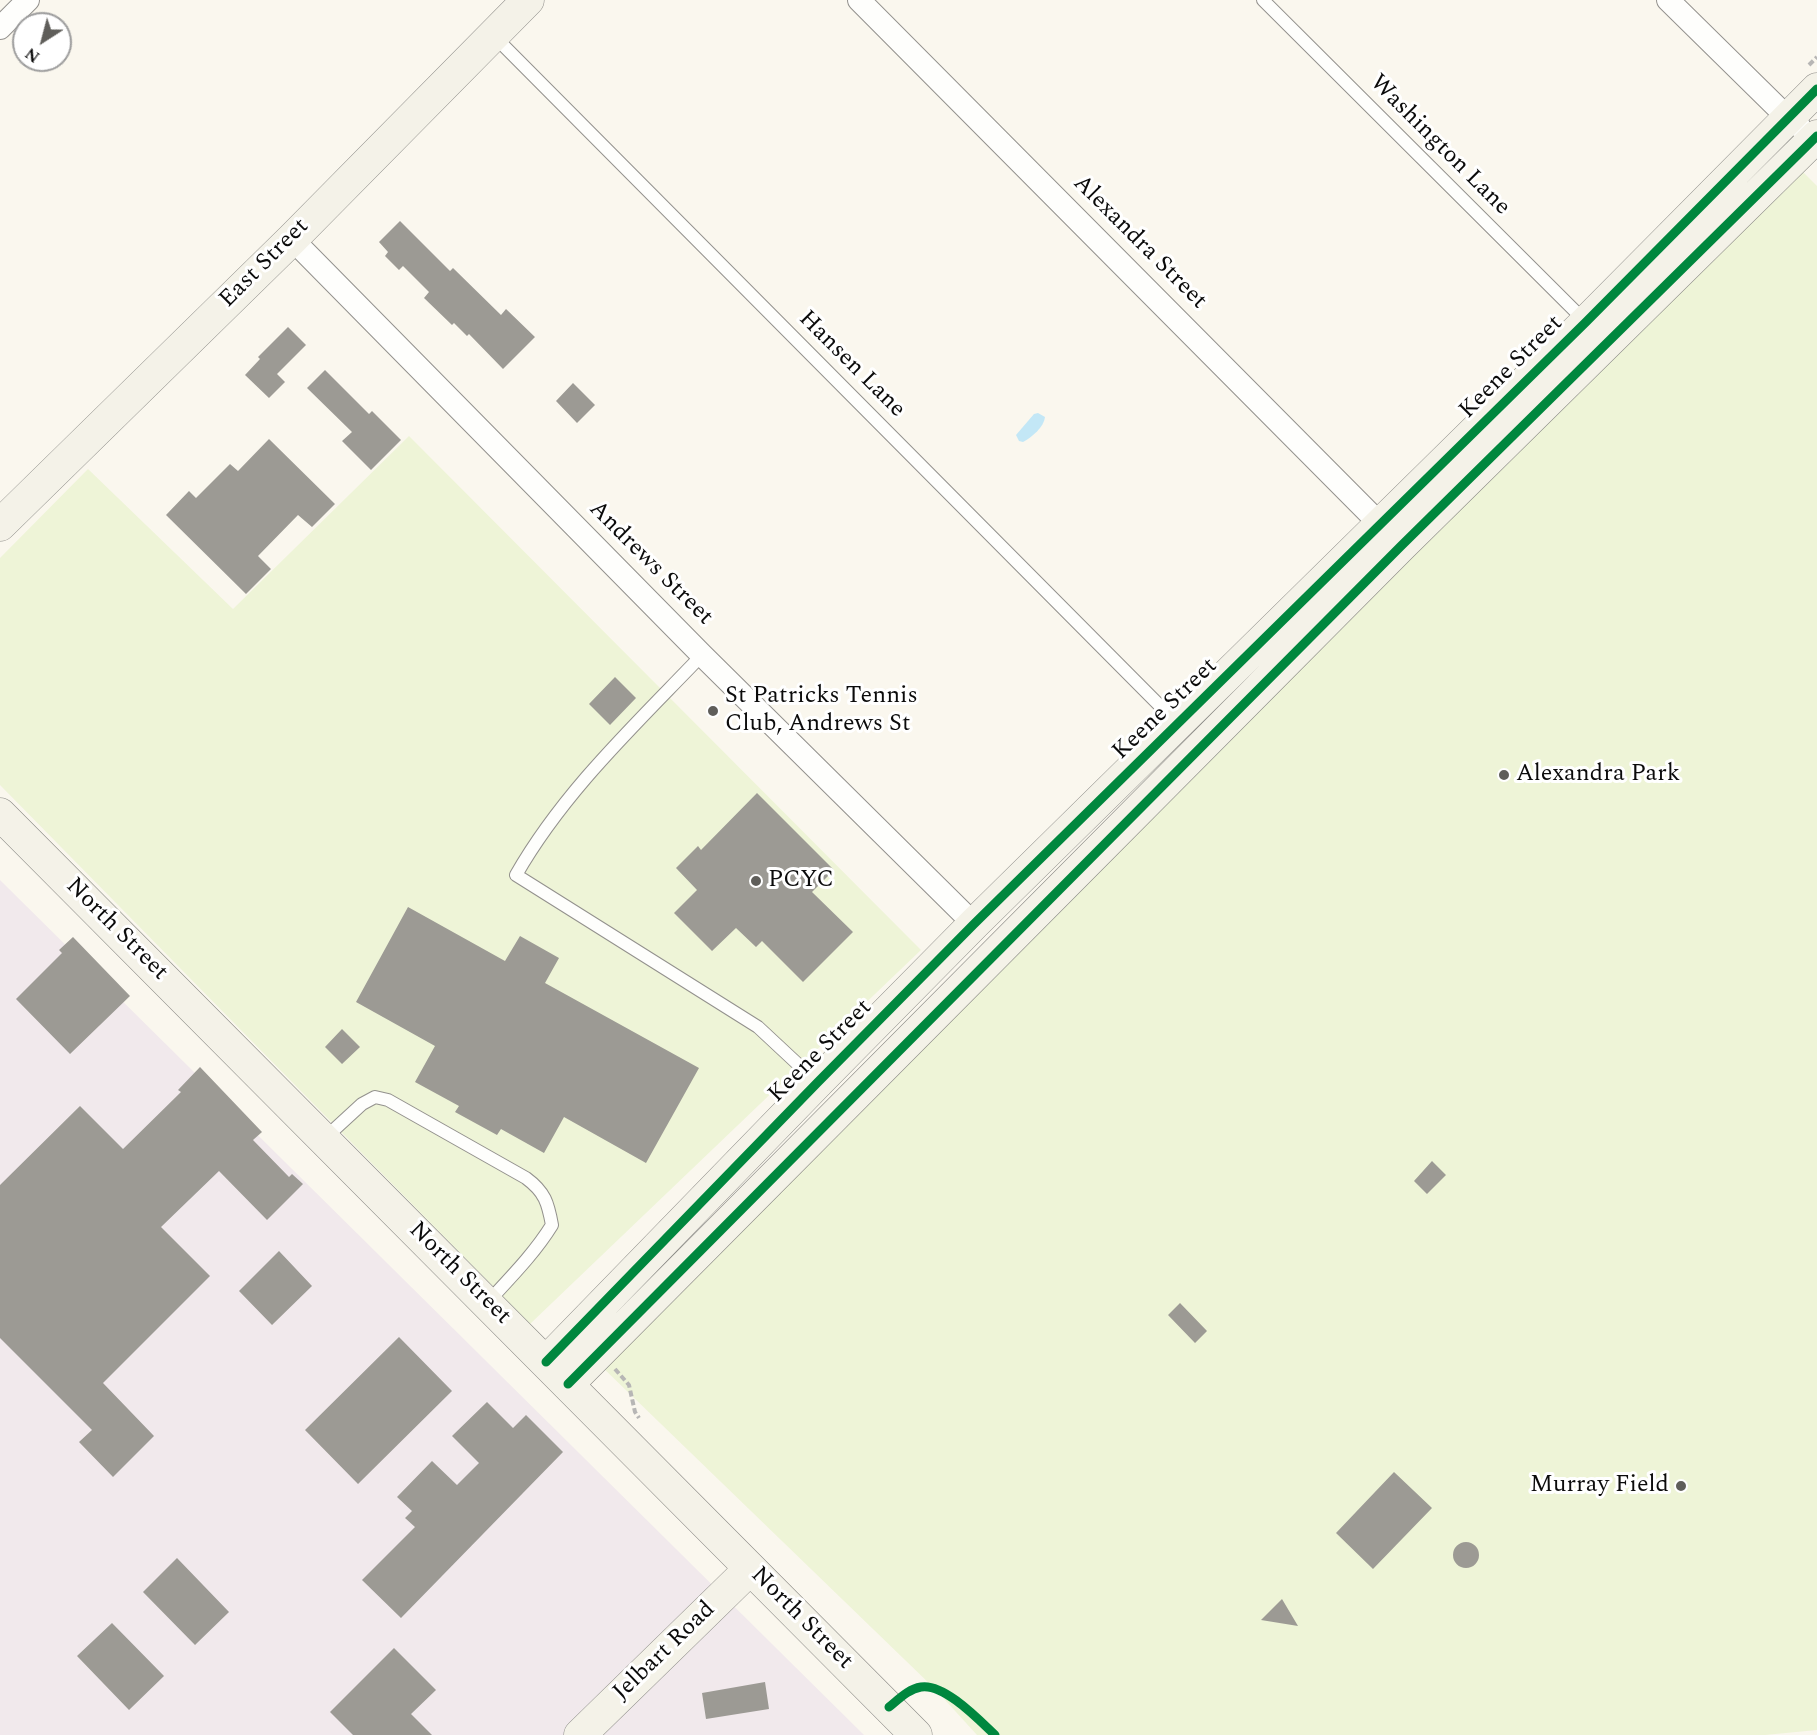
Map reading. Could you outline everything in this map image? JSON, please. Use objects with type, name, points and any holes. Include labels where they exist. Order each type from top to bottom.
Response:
[{"type":"street","points":[[0,28],[28,0]]},
{"type":"street","name":"East Street","points":[[0,525],[292,239],[528,0]]},
{"type":"street","name":"Alexandra Street","points":[[859,0],[1391,535]]},
{"type":"street","points":[[1668,0],[1788,118],[1816,138]]},
{"type":"street","name":"Keene Street","points":[[568,1384],[1000,949],[1391,535],[1586,322],[1817,89]]},
{"type":"street","name":"Keene Street","points":[[546,1362],[974,924],[1178,725],[1391,535],[1816,138]]},
{"type":"street","name":"Andrews Street","points":[[292,239],[702,656],[974,924]]},
{"type":"street","name":"North Street","points":[[0,814],[916,1735]]},
{"type":"street","points":[[974,924],[1000,949]]},
{"type":"street","name":"Jelbart Road","points":[[580,1735],[750,1569]]},
{"type":"lane","name":"Washington Lane","points":[[1263,0],[1586,322]]},
{"type":"lane","name":"Hansen Lane","points":[[493,35],[1178,725]]},
{"type":"lane","points":[[702,656],[592,771],[532,846],[516,875],[758,1027],[818,1082]]},
{"type":"lane","points":[[324,1139],[362,1104],[375,1097],[388,1100],[537,1186],[548,1203],[552,1225],[523,1264],[487,1303]]},
{"type":"shaded area","points":[[0,880],[864,1735],[0,1735]]},
{"type":"green space","name":"Alexandra Park","points":[[1799,168],[1817,186],[1817,1730],[1765,1735],[977,1735],[935,1689],[599,1364]]},
{"type":"green space","points":[[409,436],[921,950],[530,1324],[0,785],[0,558],[88,469],[233,609]]},
{"type":"water","points":[[1038,413],[1045,417],[1042,424],[1030,437],[1023,442],[1019,441],[1016,435],[1034,414]]},
{"type":"building","points":[[400,221],[450,271],[453,268],[501,315],[506,309],[535,337],[503,369],[469,334],[467,336],[454,323],[452,325],[424,298],[429,292],[403,266],[399,270],[385,256],[388,252],[379,242]]},
{"type":"building","points":[[288,327],[306,345],[277,374],[285,382],[269,398],[245,375],[260,359],[258,357]]},
{"type":"building","points":[[325,370],[369,414],[372,411],[401,440],[371,470],[342,441],[352,432],[307,388]]},
{"type":"building","points":[[573,383],[595,405],[577,423],[556,401]]},
{"type":"building","points":[[269,439],[335,504],[312,527],[298,515],[258,556],[271,569],[246,594],[166,515],[189,491],[196,498],[230,464],[238,471]]},
{"type":"building","points":[[615,677],[636,698],[610,725],[589,704]]},
{"type":"building","name":"PCYC","points":[[757,793],[834,870],[812,892],[853,932],[803,982],[762,941],[756,947],[736,928],[712,951],[674,913],[697,890],[676,868],[698,846],[701,850]]},
{"type":"building","points":[[408,907],[505,961],[520,936],[559,958],[545,983],[699,1068],[646,1163],[564,1117],[544,1153],[501,1129],[497,1135],[455,1112],[459,1106],[415,1082],[435,1046],[356,1002]]},
{"type":"building","points":[[73,937],[130,996],[70,1054],[16,999],[62,953],[59,950]]},
{"type":"building","points":[[342,1029],[360,1047],[342,1064],[325,1047]]},
{"type":"building","points":[[200,1067],[262,1132],[253,1140],[289,1177],[292,1174],[303,1184],[267,1220],[219,1171],[161,1227],[210,1276],[103,1383],[154,1436],[113,1477],[79,1442],[92,1430],[0,1338],[0,1185],[80,1106],[123,1149],[181,1092],[178,1090]]},
{"type":"building","points":[[1432,1161],[1446,1175],[1427,1194],[1414,1181]]},
{"type":"building","points":[[279,1251],[312,1286],[272,1325],[239,1291]]},
{"type":"building","points":[[1180,1303],[1207,1331],[1195,1343],[1168,1315]]},
{"type":"building","points":[[399,1337],[452,1391],[358,1484],[305,1430]]},
{"type":"building","points":[[487,1402],[513,1428],[526,1415],[563,1452],[401,1618],[362,1580],[415,1527],[405,1518],[412,1511],[397,1497],[432,1461],[457,1485],[479,1463],[452,1436]]},
{"type":"building","points":[[1394,1472],[1432,1508],[1373,1569],[1336,1533]]},
{"type":"building","points":[[1466,1542],[1475,1546],[1479,1555],[1475,1564],[1466,1568],[1457,1564],[1453,1555],[1457,1546]]},
{"type":"building","points":[[177,1558],[229,1612],[195,1645],[143,1592]]},
{"type":"building","points":[[1282,1599],[1298,1626],[1261,1620]]},
{"type":"building","points":[[112,1623],[164,1676],[129,1710],[77,1656]]},
{"type":"building","points":[[394,1648],[436,1690],[411,1714],[432,1735],[353,1735],[330,1712]]},
{"type":"building","points":[[765,1682],[769,1709],[706,1719],[702,1693]]},
{"type":"cycle path","points":[[546,1362],[974,924],[1586,322],[1817,89]]},
{"type":"cycle path","points":[[568,1384],[1401,546],[1817,136]]},
{"type":"cycle path","points":[[889,1707],[912,1690],[930,1687],[961,1704],[995,1735]]},
{"type":"place","name":"St Patricks Tennis Club, Andrews St","points":[[713,711]]},
{"type":"place","name":"Alexandra Park","points":[[1504,775]]},
{"type":"place","name":"PCYC","points":[[756,881]]},
{"type":"place","name":"Murray Field","points":[[1681,1486]]}]
